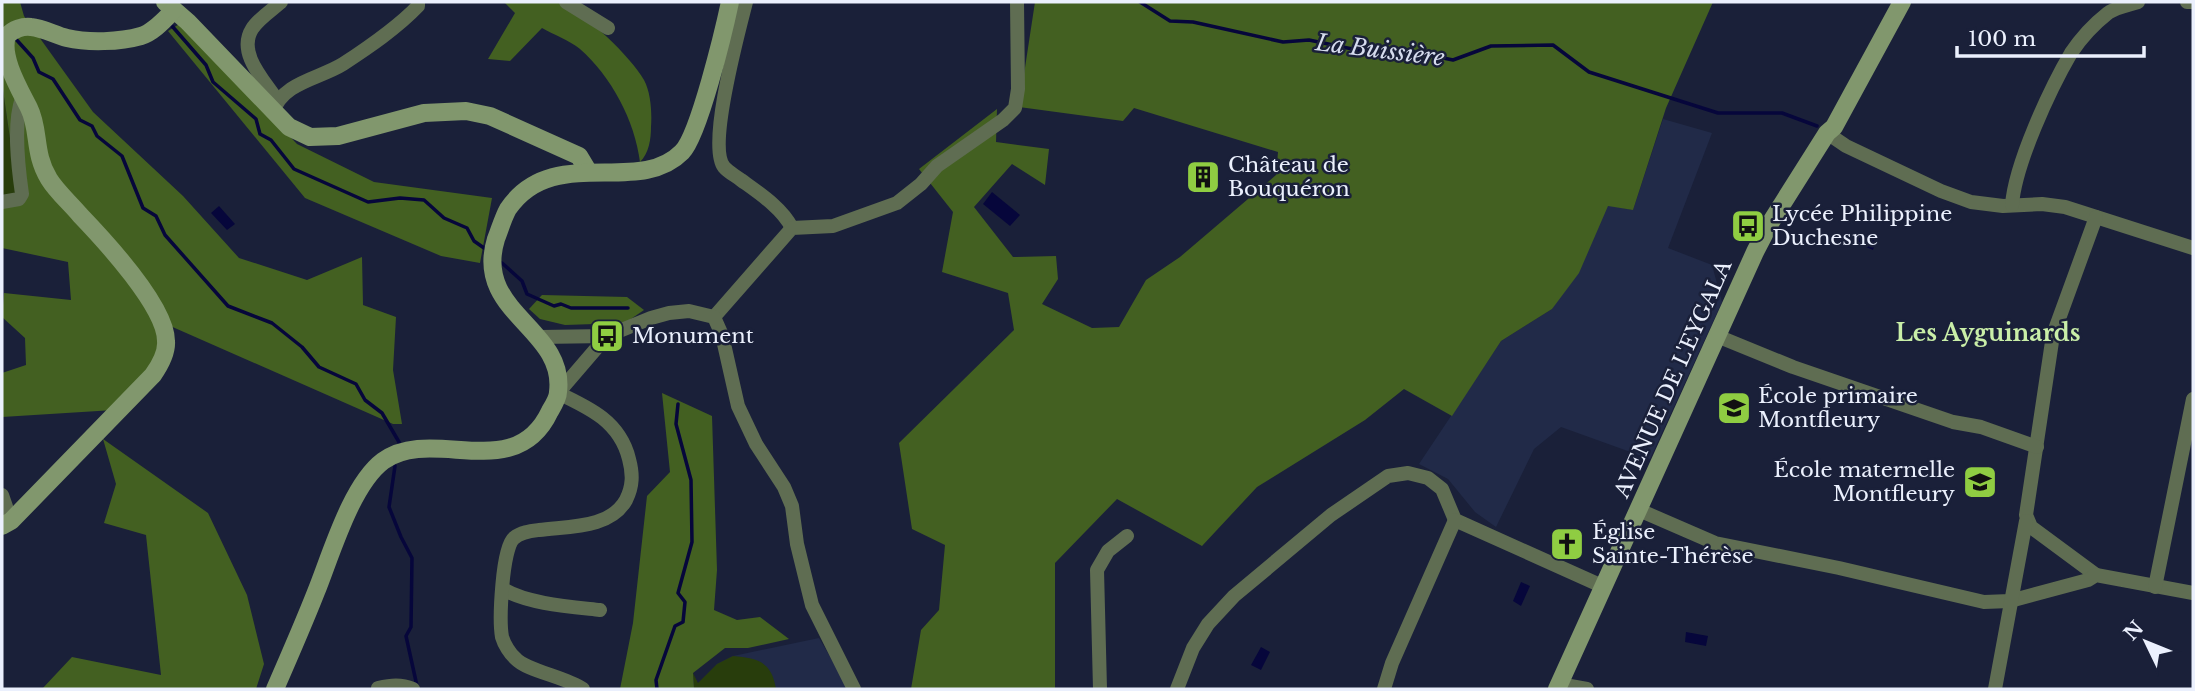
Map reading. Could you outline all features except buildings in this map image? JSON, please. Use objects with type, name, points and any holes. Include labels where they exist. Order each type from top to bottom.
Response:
[{"type":"street","points":[[281,2],[252,29],[247,44],[249,57],[289,128],[310,137],[338,136],[424,113],[466,111],[490,116],[579,156],[588,171]]},
{"type":"street","points":[[275,106],[298,85],[332,71],[408,17],[418,6],[418,2]]},
{"type":"street","points":[[566,2],[608,28]]},
{"type":"street","points":[[558,393],[552,358],[540,337],[524,323],[503,297],[494,277],[493,249],[508,209],[538,183],[571,172],[635,172],[666,163],[682,152],[691,139],[698,118],[730,2]]},
{"type":"street","points":[[746,2],[724,92],[719,156],[723,167],[761,195],[789,221],[792,228]]},
{"type":"street","points":[[714,317],[792,228],[833,226],[897,203],[921,184],[937,166],[1003,120],[1015,108],[1017,2]]},
{"type":"street","name":"AVENUE DE L'EYGALA","points":[[1827,133],[1830,119],[1895,2]]},
{"type":"street","name":"AVENUE DE L'EYGALA","points":[[1558,687],[1769,225],[1827,133],[1834,127],[1902,2]]},
{"type":"street","points":[[2012,205],[2013,188],[2038,121],[2082,38],[2107,6],[2138,2]]},
{"type":"street","points":[[2187,2],[2193,2]]},
{"type":"street","points":[[6,524],[153,375],[164,355],[167,338],[158,313],[144,291],[51,183],[41,165],[32,115],[6,71],[3,46],[14,32],[33,27],[68,38],[130,38],[149,32],[170,6],[275,106]]},
{"type":"street","points":[[2,202],[19,199],[22,194],[18,117],[22,98]]},
{"type":"street","points":[[1827,133],[1846,146],[1941,191],[1971,202],[2065,207],[2193,248]]},
{"type":"street","points":[[1995,689],[2010,601],[2029,524],[2036,447],[2053,335],[2096,217]]},
{"type":"street","points":[[540,337],[607,335],[651,317],[669,313],[689,311],[714,317]]},
{"type":"street","points":[[714,317],[722,335],[741,415],[784,487],[792,506],[797,544],[812,606],[854,689]]},
{"type":"street","points":[[275,689],[353,503],[363,483],[377,467],[388,459],[416,449],[475,452],[514,446],[537,429],[548,416],[558,393],[607,335]]},
{"type":"street","points":[[1717,336],[1793,367],[1952,422],[1981,427],[2036,447]]},
{"type":"street","points":[[558,393],[597,412],[624,443],[631,468],[629,493],[614,516],[594,523],[527,532],[509,544],[503,589],[502,638],[518,662],[583,689]]},
{"type":"street","points":[[2155,587],[2193,400]]},
{"type":"street","points":[[1177,689],[1193,648],[1208,624],[1234,596],[1331,515],[1388,476],[1408,473],[1428,478],[1442,489],[1455,520],[1602,586]]},
{"type":"street","points":[[2,495],[6,524]]},
{"type":"street","points":[[1639,510],[1715,543],[1851,570],[1984,602],[2010,601],[2096,575]]},
{"type":"street","points":[[1384,689],[1392,663],[1455,520]]},
{"type":"street","points":[[2029,524],[2096,575],[2193,593]]},
{"type":"street","points":[[1100,689],[1097,570],[1102,557],[1127,536]]},
{"type":"street","points":[[2076,583],[2080,574],[2080,562]]},
{"type":"street","points":[[503,589],[539,601],[600,610]]},
{"type":"street","points":[[378,688],[404,685],[413,689]]},
{"type":"street","points":[[1558,687],[1587,689]]},
{"type":"shaded area","points":[[1663,119],[1712,133],[1668,248],[1712,265],[1722,302],[1650,459],[1561,427],[1534,449],[1496,527],[1475,512],[1448,479],[1419,464],[1501,341],[1552,309],[1608,205],[1633,210]]},
{"type":"shaded area","points":[[992,192],[1020,215],[1010,226],[983,204]]},
{"type":"shaded area","points":[[219,206],[235,224],[227,230],[211,213]]},
{"type":"shaded area","points":[[1855,232],[1876,241],[1873,250],[1852,241]]},
{"type":"shaded area","points":[[1521,582],[1530,586],[1521,606],[1513,601]]},
{"type":"shaded area","points":[[1686,632],[1708,636],[1706,646],[1685,642]]},
{"type":"shaded area","points":[[819,638],[849,689],[699,689],[717,664],[733,656]]},
{"type":"shaded area","points":[[1261,647],[1270,652],[1261,670],[1251,665]]},
{"type":"green space","points":[[2,2],[20,2],[24,16],[93,112],[183,196],[239,258],[307,280],[362,257],[363,305],[396,317],[393,370],[402,424],[393,424],[168,325],[148,374],[114,410],[2,417],[2,373],[26,365],[25,338],[2,317],[4,293],[71,300],[68,262],[2,248],[2,195],[18,194],[2,83]]},
{"type":"green space","points":[[504,2],[563,4],[596,27],[638,70],[648,91],[651,121],[650,141],[640,162],[633,131],[620,100],[602,72],[576,46],[542,28],[510,61],[488,59],[515,13]]},
{"type":"green space","points":[[1035,2],[1713,2],[1666,108],[1633,210],[1608,206],[1579,273],[1552,309],[1501,341],[1452,416],[1404,389],[1365,420],[1257,487],[1202,546],[1117,499],[1055,563],[1055,689],[911,689],[921,630],[939,610],[945,545],[912,529],[899,443],[1014,330],[1008,293],[942,272],[953,212],[919,169],[997,109],[996,142],[1049,149],[1045,185],[1012,164],[974,207],[1013,257],[1056,256],[1058,279],[1042,304],[1092,328],[1119,327],[1146,280],[1180,257],[1276,175],[1278,152],[1134,108],[1123,121],[1019,107]]},
{"type":"green space","points":[[181,23],[297,144],[374,182],[492,198],[480,263],[441,256],[305,198],[168,31]]},
{"type":"green space","points":[[2,83],[18,194],[2,195]]},
{"type":"green space","points":[[542,295],[627,297],[644,310],[625,323],[565,325],[540,319],[529,309]]},
{"type":"green space","points":[[662,393],[712,416],[717,570],[714,610],[737,620],[760,617],[789,639],[748,648],[725,648],[693,673],[694,689],[620,689],[633,623],[647,496],[670,472]]},
{"type":"green space","points":[[103,439],[208,513],[247,595],[264,664],[256,689],[42,689],[72,657],[161,675],[146,535],[104,523],[116,484]]},
{"type":"green space","points":[[733,656],[762,663],[771,673],[776,689],[694,689],[693,673],[698,683],[717,664]]},
{"type":"waterway","name":"La Buissière","points":[[1140,2],[1170,21],[1193,22],[1283,42],[1309,40],[1362,51],[1399,49],[1453,60],[1491,46],[1553,45],[1589,72],[1718,113],[1782,113],[1817,126]]},
{"type":"waterway","points":[[172,26],[206,65],[213,82],[256,119],[260,134],[271,140],[294,169],[368,202],[400,198],[424,200],[444,218],[467,228],[474,241],[484,248]]},
{"type":"waterway","points":[[14,37],[33,58],[39,72],[53,79],[80,120],[92,126],[97,136],[122,156],[143,208],[156,216],[165,235],[228,306],[272,323],[302,347],[319,367],[356,384],[365,400],[382,413],[399,442]]},
{"type":"waterway","points":[[502,263],[522,281],[527,294],[554,306],[561,304],[571,308],[628,308]]},
{"type":"waterway","points":[[657,689],[656,680],[675,626],[683,622],[685,602],[678,593],[692,542],[691,480],[676,424],[678,404]]},
{"type":"waterway","points":[[395,466],[389,507],[412,558],[411,627],[406,636],[417,686]]},
{"type":"place","name":"Château de Bouquéron","points":[[1203,177]]},
{"type":"place","name":"Lycée Philippine Duchesne","points":[[1748,226]]},
{"type":"place","name":"Monument","points":[[607,336]]},
{"type":"place","name":"École primaire Montfleury","points":[[1734,408]]},
{"type":"place","name":"École maternelle Montfleury","points":[[1980,482]]},
{"type":"place","name":"Église Sainte-Thérèse","points":[[1567,544]]},
{"type":"district","name":"Les Ayguinards","points":[[1988,333]]}]
